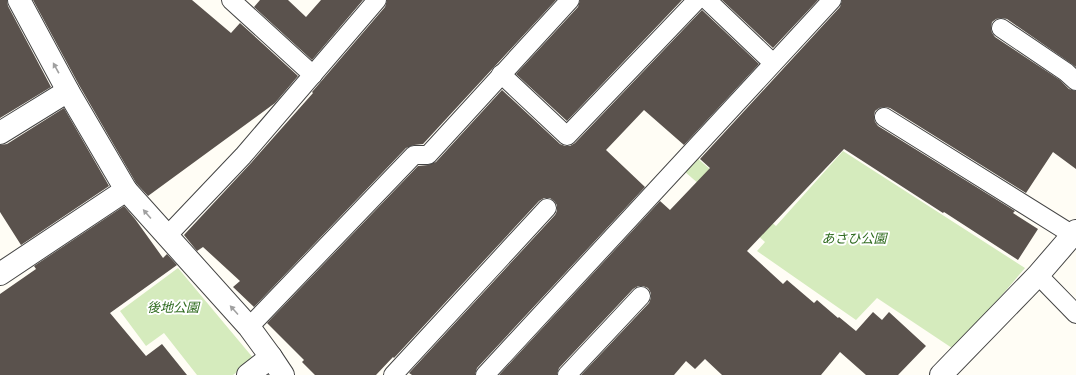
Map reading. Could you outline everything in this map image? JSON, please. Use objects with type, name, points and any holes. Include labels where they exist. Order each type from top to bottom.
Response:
[{"type":"street","points":[[19,0],[68,91],[126,190],[249,327],[283,375]]},
{"type":"street","points":[[0,133],[68,91]]},
{"type":"street","points":[[0,274],[126,190]]},
{"type":"street","points":[[941,375],[1038,275],[1074,233]]},
{"type":"street","points":[[248,375],[271,357]]},
{"type":"lane","points":[[231,0],[313,74]]},
{"type":"lane","points":[[167,236],[243,156],[377,0]]},
{"type":"lane","points":[[249,327],[414,155],[428,155],[570,0]]},
{"type":"lane","points":[[501,74],[567,136],[697,0]]},
{"type":"lane","points":[[707,0],[773,63]]},
{"type":"lane","points":[[485,375],[832,0]]},
{"type":"lane","points":[[1001,28],[1066,72],[1076,81]]},
{"type":"lane","points":[[884,117],[1074,233]]},
{"type":"lane","points":[[393,375],[547,208]]},
{"type":"lane","points":[[1038,275],[1076,314]]},
{"type":"lane","points":[[567,375],[641,296]]},
{"type":"green space","name":"あさひ公園","points":[[843,151],[1025,268],[984,316],[952,348],[877,298],[856,320],[757,251],[765,242],[684,171],[697,158],[776,226]]},
{"type":"green space","name":"後地公園","points":[[178,268],[254,359],[233,375],[197,375],[164,333],[146,346],[120,311]]},
{"type":"building","points":[[0,0],[7,0],[8,6],[51,87],[0,118]]},
{"type":"building","points":[[33,0],[192,0],[231,33],[240,23],[298,76],[275,103],[148,196],[136,183],[79,85]]},
{"type":"building","points":[[260,0],[288,0],[306,17],[321,0],[363,0],[312,60],[254,7]]},
{"type":"building","points":[[387,0],[556,0],[423,144],[406,148],[254,307],[233,287],[240,281],[203,247],[197,251],[184,235],[313,93],[312,92],[385,7]]},
{"type":"building","points":[[580,0],[682,0],[567,121],[516,74],[578,7]]},
{"type":"building","points":[[722,0],[818,0],[773,48]]},
{"type":"building","points":[[842,0],[1076,0],[1076,67],[1007,19],[996,19],[992,22],[991,28],[995,37],[1060,80],[1069,89],[1076,91],[1076,169],[1053,152],[1026,193],[890,108],[879,108],[875,111],[875,122],[878,126],[1015,211],[1013,213],[1038,229],[1018,260],[844,149],[747,251],[783,284],[787,280],[814,303],[817,300],[856,331],[873,312],[882,320],[889,312],[926,346],[898,375],[866,375],[840,352],[821,375],[722,375],[705,359],[695,369],[686,361],[674,375],[581,375],[649,303],[651,293],[648,288],[638,286],[633,289],[559,368],[557,375],[499,375],[660,201],[670,210],[710,168],[700,159],[840,7]]},
{"type":"building","points":[[702,10],[759,64],[684,145],[644,110],[606,150],[645,187],[477,368],[475,375],[412,375],[409,373],[555,215],[557,205],[550,198],[544,198],[539,201],[394,358],[393,357],[376,375],[315,375],[302,362],[304,360],[267,323],[418,166],[436,162],[502,90],[560,144],[570,146],[575,143]]},
{"type":"building","points":[[64,108],[109,186],[21,245],[0,212],[0,145],[7,144]]},
{"type":"building","points":[[124,206],[163,258],[167,254],[177,265],[110,313],[146,356],[162,344],[187,375],[0,375],[0,294],[36,269],[34,266]]}]
